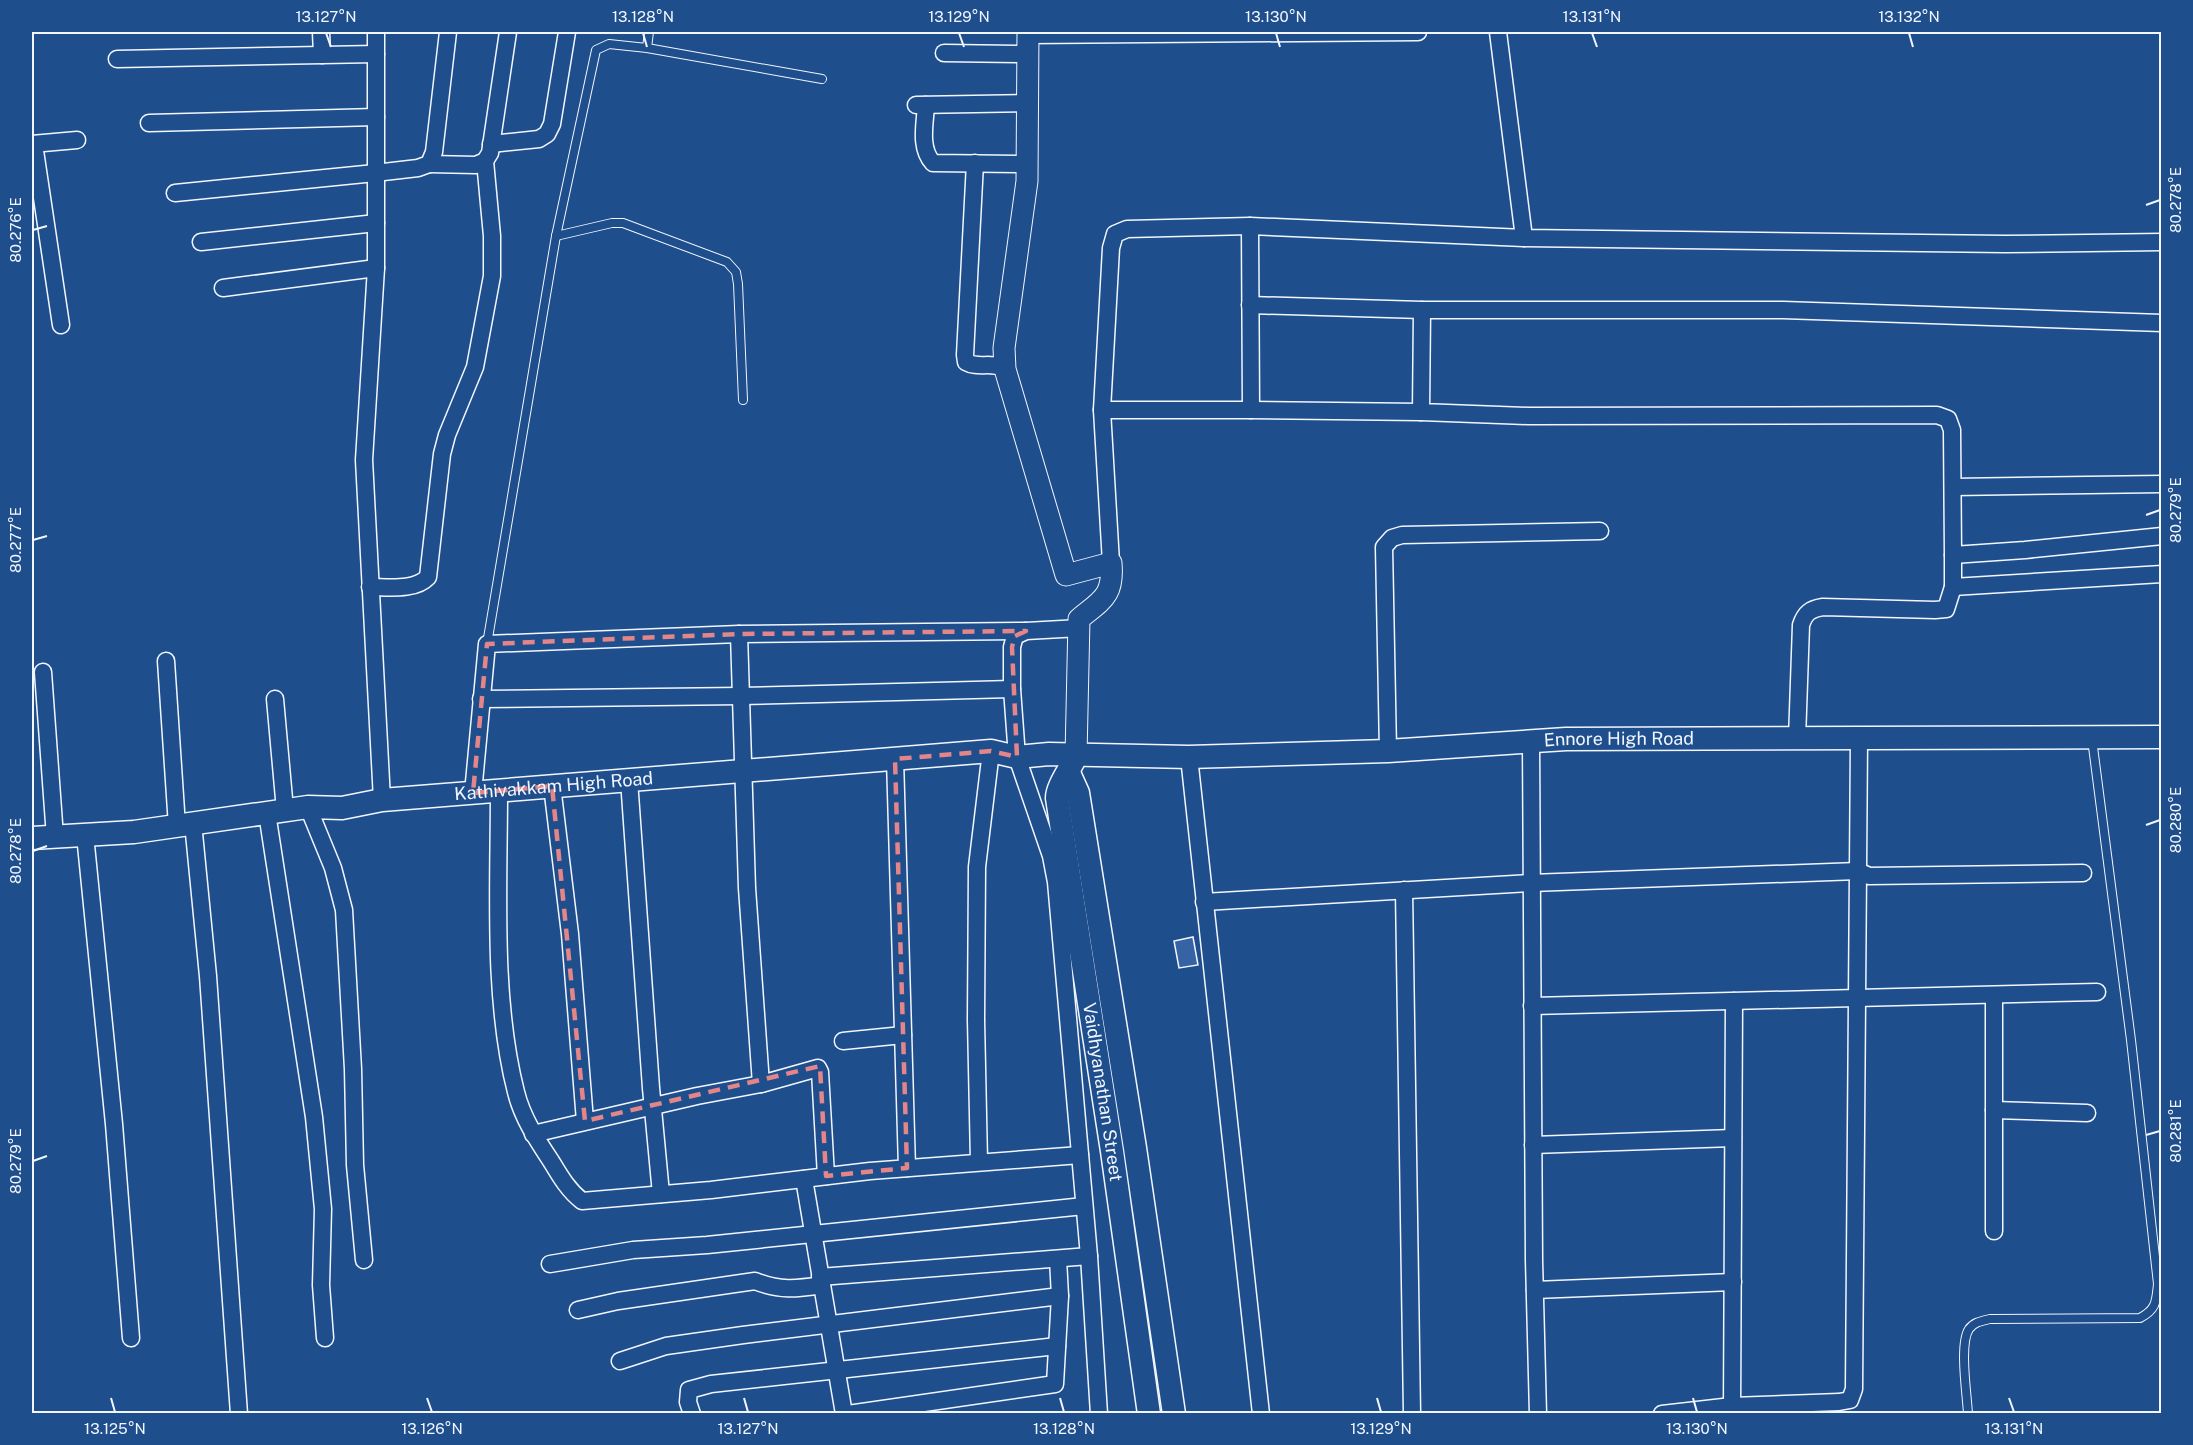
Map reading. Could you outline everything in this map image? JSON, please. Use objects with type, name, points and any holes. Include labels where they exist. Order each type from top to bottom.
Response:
[{"type":"main road","name":"Ennore High Road","points":[[1072,764],[1189,757],[1388,751],[1566,739],[2162,737]]},
{"type":"main road","name":"Kathivakkam High Road","points":[[32,838],[134,832],[308,807],[342,808],[382,800],[991,751],[1017,757],[1049,754],[1072,764]]},
{"type":"main road","name":"Vaidhyanathan Street","points":[[1072,764],[1059,787],[1057,798],[1111,1140],[1149,1413]]},
{"type":"main road","name":"Vaidhyanathan Street","points":[[1072,764],[1135,1148],[1174,1413]]},
{"type":"street","points":[[321,32],[322,55]]},
{"type":"street","points":[[376,32],[376,268],[364,460],[382,800]]},
{"type":"street","points":[[429,164],[434,152],[448,32]]},
{"type":"street","points":[[175,194],[418,168],[429,164],[476,165],[485,161],[490,153],[508,32]]},
{"type":"street","points":[[491,144],[539,139],[548,134],[552,124],[567,32]]},
{"type":"street","points":[[944,53],[1028,40],[1418,32]]},
{"type":"street","points":[[1498,32],[1524,238]]},
{"type":"street","points":[[1028,40],[1028,164],[1004,348],[1005,369],[1066,575],[1111,563]]},
{"type":"street","points":[[117,59],[376,54]]},
{"type":"street","points":[[1028,102],[921,105],[927,156],[933,163],[1028,164]]},
{"type":"street","points":[[149,123],[376,117]]},
{"type":"street","points":[[61,325],[33,144],[77,140]]},
{"type":"street","points":[[370,587],[414,585],[422,583],[428,577],[442,454],[447,435],[475,368],[492,276],[492,236],[485,161]]},
{"type":"street","points":[[975,163],[966,362],[972,365],[998,364],[1005,369]]},
{"type":"street","points":[[201,242],[376,223]]},
{"type":"street","points":[[1250,226],[1251,410]]},
{"type":"street","points":[[1072,764],[1079,620],[1110,591],[1113,578],[1102,410],[1111,248],[1115,234],[1127,229],[1250,226],[1524,238],[2005,243],[2162,242]]},
{"type":"street","points":[[223,288],[376,268]]},
{"type":"street","points":[[1250,305],[1422,310],[1783,310],[2162,323]]},
{"type":"street","points":[[1421,412],[1422,310]]},
{"type":"street","points":[[1102,410],[1421,412],[1528,416],[1937,415],[1948,419],[1952,430],[1953,587],[1946,609],[1812,608],[1804,615],[1801,625],[1797,739]]},
{"type":"street","points":[[1953,487],[2162,484]]},
{"type":"street","points":[[1388,751],[1384,547],[1392,538],[1402,535],[1600,531]]},
{"type":"street","points":[[1953,555],[2162,537]]},
{"type":"street","points":[[1953,587],[2162,574]]},
{"type":"street","points":[[473,793],[487,644],[739,634],[1026,631],[1080,628]]},
{"type":"street","points":[[1026,631],[1016,636],[1012,647],[1012,689],[1017,757],[1051,856],[1056,882],[1089,1256],[1099,1413]]},
{"type":"street","points":[[739,634],[747,888],[761,1084]]},
{"type":"street","points":[[166,661],[185,824],[208,976],[239,1413]]},
{"type":"street","points":[[43,672],[55,837]]},
{"type":"street","points":[[481,699],[741,696],[1012,689]]},
{"type":"street","points":[[275,699],[276,811],[314,1117],[323,1209],[321,1285],[325,1338]]},
{"type":"street","points":[[1662,1413],[1839,1402],[1850,1407],[1855,1377],[1859,739]]},
{"type":"street","points":[[1531,741],[1533,1145],[1538,1413]]},
{"type":"street","points":[[979,1162],[976,1020],[977,867],[991,751]]},
{"type":"street","points":[[1189,757],[1261,1413]]},
{"type":"street","points":[[895,759],[907,1168]]},
{"type":"street","points":[[629,780],[653,1106],[662,1194]]},
{"type":"street","points":[[552,786],[570,934],[585,1121]]},
{"type":"street","points":[[499,791],[503,1020],[516,1094],[534,1134],[570,1191],[582,1201],[907,1168],[1080,1155]]},
{"type":"street","points":[[308,807],[333,868],[344,910],[353,1069],[355,1165],[364,1260]]},
{"type":"street","points":[[85,835],[112,1101],[131,1338]]},
{"type":"street","points":[[1204,902],[1531,883],[1858,871],[1869,876],[2083,873]]},
{"type":"street","points":[[1404,890],[1412,1413]]},
{"type":"street","points":[[1532,1006],[2097,992]]},
{"type":"street","points":[[1994,995],[1994,1231]]},
{"type":"street","points":[[1732,1410],[1734,1001]]},
{"type":"street","points":[[843,1041],[903,1035]]},
{"type":"street","points":[[534,1134],[761,1084],[818,1068],[826,1176]]},
{"type":"street","points":[[1994,1110],[2087,1113]]},
{"type":"street","points":[[1533,1145],[1734,1138]]},
{"type":"street","points":[[804,1179],[836,1369],[846,1413],[1055,1384],[1060,1296],[1058,1259]]},
{"type":"street","points":[[550,1264],[633,1250],[707,1245],[1084,1206]]},
{"type":"street","points":[[578,1310],[618,1301],[755,1281],[792,1290],[821,1281],[1089,1256]]},
{"type":"street","points":[[1535,1290],[1733,1282]]},
{"type":"street","points":[[620,1360],[666,1347],[828,1323],[1060,1296]]},
{"type":"street","points":[[692,1413],[688,1402],[689,1390],[698,1386],[1057,1346]]},
{"type":"lane","points":[[647,48],[649,32]]},
{"type":"lane","points":[[487,644],[556,236],[596,50],[609,44],[647,48],[822,79]]},
{"type":"lane","points":[[556,236],[612,223],[623,223],[727,262],[736,272],[738,284],[743,400]]},
{"type":"lane","points":[[1968,1413],[1964,1342],[1969,1330],[1976,1322],[1990,1319],[2140,1318],[2150,1313],[2156,1302],[2158,1284],[2131,1040],[2092,738]]},
{"type":"highlighted area","points":[[1026,631],[1015,636],[1012,647],[1017,757],[991,751],[895,759],[907,1168],[826,1176],[820,1066],[585,1121],[552,786],[473,793],[487,644],[739,634]]},
{"type":"building","points":[[1193,937],[1198,965],[1179,968],[1174,941]]}]
